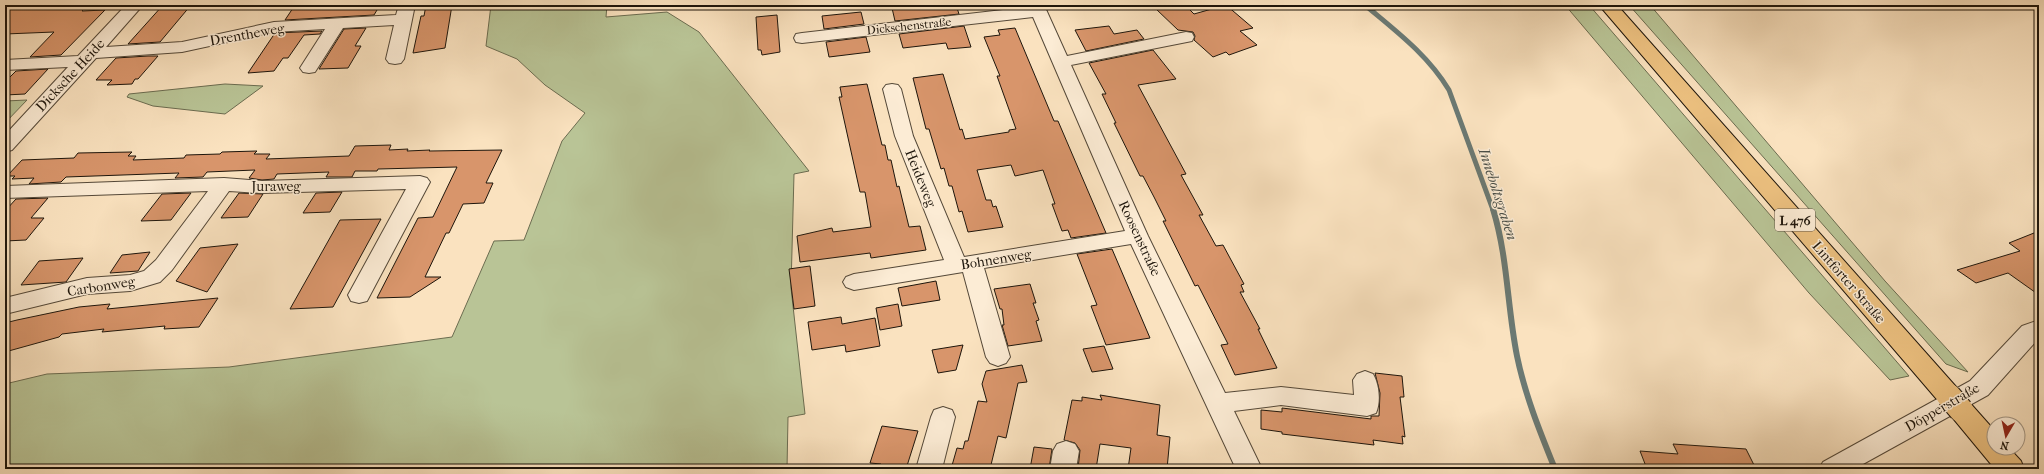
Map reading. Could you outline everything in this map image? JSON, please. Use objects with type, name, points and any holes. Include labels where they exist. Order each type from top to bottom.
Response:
[{"type":"main road","name":"Lintforter Straße","points":[[1608,5],[2011,469]]},
{"type":"street","name":"Dicksche Heide","points":[[5,146],[135,5]]},
{"type":"street","name":"Dickschenstraße","points":[[802,38],[1038,8]]},
{"type":"street","name":"Roosenstraße","points":[[1038,8],[1138,236],[1249,469]]},
{"type":"street","name":"Drentheweg","points":[[5,65],[182,47],[274,27],[337,24],[405,13],[395,59]]},
{"type":"street","points":[[309,68],[337,24]]},
{"type":"street","points":[[1061,62],[1186,37]]},
{"type":"street","name":"Heideweg","points":[[892,90],[904,136],[964,264],[998,357]]},
{"type":"street","name":"Juraweg","points":[[5,192],[224,184],[262,187],[420,182],[359,295]]},
{"type":"street","name":"Carbonweg","points":[[5,306],[87,286],[130,283],[152,277],[164,265],[224,184]]},
{"type":"street","name":"Bohnenweg","points":[[854,282],[1138,236]]},
{"type":"street","name":"Döpperstraße","points":[[1832,469],[1979,388],[2030,332],[2039,328]]},
{"type":"street","points":[[1218,403],[1281,396],[1367,406],[1365,380]]},
{"type":"street","points":[[929,469],[943,417]]},
{"type":"green space","points":[[491,5],[607,5],[606,17],[667,12],[699,32],[809,171],[794,174],[791,288],[805,414],[788,417],[787,469],[5,469],[5,384],[47,374],[229,367],[452,337],[494,241],[524,240],[562,141],[585,113],[545,85],[517,59],[486,46]]},
{"type":"green space","points":[[1565,5],[1589,5],[1909,376],[1890,380],[1809,293]]},
{"type":"green space","points":[[1629,5],[1650,5],[1885,281],[1968,372],[1946,364]]},
{"type":"green space","points":[[225,84],[263,86],[225,114],[153,106],[127,97],[129,94]]},
{"type":"green space","points":[[27,100],[5,123],[5,101]]},
{"type":"building","points":[[14,5],[88,5],[82,11],[105,10],[61,55],[30,57],[54,32],[5,34],[5,13]]},
{"type":"building","points":[[163,5],[191,5],[160,42],[128,44]]},
{"type":"building","points":[[295,5],[380,5],[374,15],[285,20]]},
{"type":"building","points":[[426,5],[452,5],[445,48],[413,53],[421,16],[424,16]]},
{"type":"building","points":[[920,5],[956,5],[959,14],[895,21],[892,8]]},
{"type":"building","points":[[1172,5],[1185,5],[1194,14],[1226,5],[1253,28],[1240,31],[1257,45],[1229,55],[1226,52],[1213,57],[1194,40],[1195,36],[1193,32],[1178,30],[1156,9]]},
{"type":"building","points":[[861,12],[864,24],[824,29],[822,16]]},
{"type":"building","points":[[777,15],[780,52],[762,55],[761,50],[758,50],[756,17]]},
{"type":"building","points":[[964,26],[971,47],[948,49],[946,43],[903,48],[899,34]]},
{"type":"building","points":[[1109,26],[1114,34],[1137,30],[1144,39],[1086,51],[1075,30]]},
{"type":"building","points":[[366,28],[355,46],[361,46],[348,68],[319,69],[344,29]]},
{"type":"building","points":[[1015,28],[1054,121],[1058,121],[1106,233],[1071,238],[1068,230],[1062,231],[1052,204],[1055,204],[1043,170],[1015,176],[1011,165],[977,170],[986,200],[991,200],[993,207],[996,206],[1003,227],[968,232],[962,211],[959,212],[952,186],[949,186],[944,168],[941,169],[929,129],[926,129],[913,78],[943,74],[960,130],[962,129],[965,139],[1009,132],[1009,130],[1016,129],[997,76],[1000,76],[984,37],[1000,35],[998,30]]},
{"type":"building","points":[[322,31],[320,34],[304,35],[288,58],[283,58],[274,71],[248,73],[275,33]]},
{"type":"building","points":[[866,37],[870,52],[829,57],[826,42]]},
{"type":"building","points":[[1153,50],[1176,79],[1138,85],[1186,174],[1181,175],[1203,215],[1199,215],[1216,246],[1223,245],[1244,284],[1241,285],[1244,292],[1240,292],[1260,329],[1258,329],[1277,368],[1235,375],[1221,345],[1228,344],[1198,285],[1195,286],[1163,221],[1166,221],[1143,176],[1140,176],[1114,123],[1116,123],[1102,94],[1106,94],[1089,63]]},
{"type":"building","points":[[158,56],[138,79],[135,79],[132,84],[107,85],[112,80],[96,80],[116,58]]},
{"type":"building","points":[[48,69],[25,94],[5,95],[5,82],[16,71]]},
{"type":"building","points":[[867,84],[882,145],[885,145],[888,160],[891,160],[897,187],[899,186],[909,227],[920,226],[926,250],[871,258],[870,253],[800,262],[797,236],[832,228],[833,232],[871,227],[865,192],[860,192],[839,97],[842,97],[840,87]]},
{"type":"building","points":[[391,145],[389,150],[502,150],[486,183],[493,183],[484,203],[463,204],[449,233],[446,233],[425,277],[441,277],[410,297],[377,298],[418,218],[433,217],[457,167],[355,171],[352,177],[326,177],[329,172],[277,174],[274,179],[262,180],[249,178],[255,170],[207,172],[203,177],[175,178],[179,173],[66,177],[61,182],[29,184],[34,178],[12,179],[15,176],[7,176],[22,160],[74,158],[78,153],[132,152],[128,156],[136,156],[133,160],[184,158],[186,155],[257,151],[254,154],[270,154],[266,159],[349,156],[355,146]]},
{"type":"building","points":[[342,192],[330,212],[303,213],[316,193]]},
{"type":"building","points":[[191,193],[171,220],[141,221],[162,194]]},
{"type":"building","points":[[239,193],[263,194],[248,217],[221,218]]},
{"type":"building","points":[[48,198],[31,218],[44,218],[26,240],[5,241],[5,211],[16,199]]},
{"type":"building","points":[[381,219],[333,307],[290,309],[340,220]]},
{"type":"building","points":[[2039,231],[2039,295],[2008,273],[1976,283],[1957,270],[2020,251],[2009,243]]},
{"type":"building","points":[[238,244],[207,292],[176,281],[200,248]]},
{"type":"building","points":[[1112,249],[1150,338],[1106,345],[1091,306],[1097,305],[1077,254]]},
{"type":"building","points":[[150,252],[138,271],[110,273],[122,255]]},
{"type":"building","points":[[83,258],[66,282],[21,285],[39,261]]},
{"type":"building","points":[[810,266],[815,306],[794,309],[789,269]]},
{"type":"building","points":[[936,281],[940,300],[902,306],[898,288]]},
{"type":"building","points":[[1030,284],[1036,303],[1033,303],[1039,320],[1036,321],[1042,341],[1008,346],[1002,325],[1004,325],[1002,309],[1000,309],[994,289]]},
{"type":"building","points":[[218,298],[199,327],[164,329],[165,326],[102,332],[104,329],[62,334],[59,337],[5,352],[5,323],[79,307],[110,304],[107,309]]},
{"type":"building","points":[[898,304],[902,326],[880,330],[876,308]]},
{"type":"building","points":[[841,317],[842,324],[875,318],[880,346],[846,352],[845,345],[812,350],[808,322]]},
{"type":"building","points":[[963,345],[956,370],[938,373],[932,350]]},
{"type":"building","points":[[1104,346],[1113,369],[1092,372],[1083,349]]},
{"type":"building","points":[[1022,365],[1027,382],[1018,383],[1006,438],[998,436],[990,469],[951,469],[957,448],[963,449],[965,441],[968,441],[978,401],[987,402],[982,384],[986,371]]},
{"type":"building","points":[[1375,373],[1402,376],[1404,397],[1400,397],[1405,437],[1402,436],[1403,444],[1373,440],[1374,445],[1282,434],[1282,432],[1261,429],[1261,410],[1282,412],[1282,408],[1371,419],[1371,416],[1379,416],[1380,393]]},
{"type":"building","points":[[1100,395],[1160,405],[1157,435],[1170,437],[1167,469],[1128,469],[1131,448],[1100,444],[1096,469],[1078,469],[1080,450],[1075,443],[1064,440],[1072,400],[1082,401],[1082,397],[1102,400]]},
{"type":"building","points":[[882,426],[918,431],[906,469],[880,469],[881,464],[870,463]]},
{"type":"building","points":[[1673,444],[1746,449],[1756,469],[1647,469],[1640,451],[1678,454]]},
{"type":"building","points":[[1034,447],[1052,449],[1049,469],[1030,469]]},
{"type":"waterway","name":"Inneboltsgraben","points":[[1365,5],[1411,44],[1441,77],[1449,90],[1493,210]]},
{"type":"waterway","name":"Inneboltsgraben","points":[[1493,209],[1502,246],[1520,371],[1533,413],[1555,469]]}]
